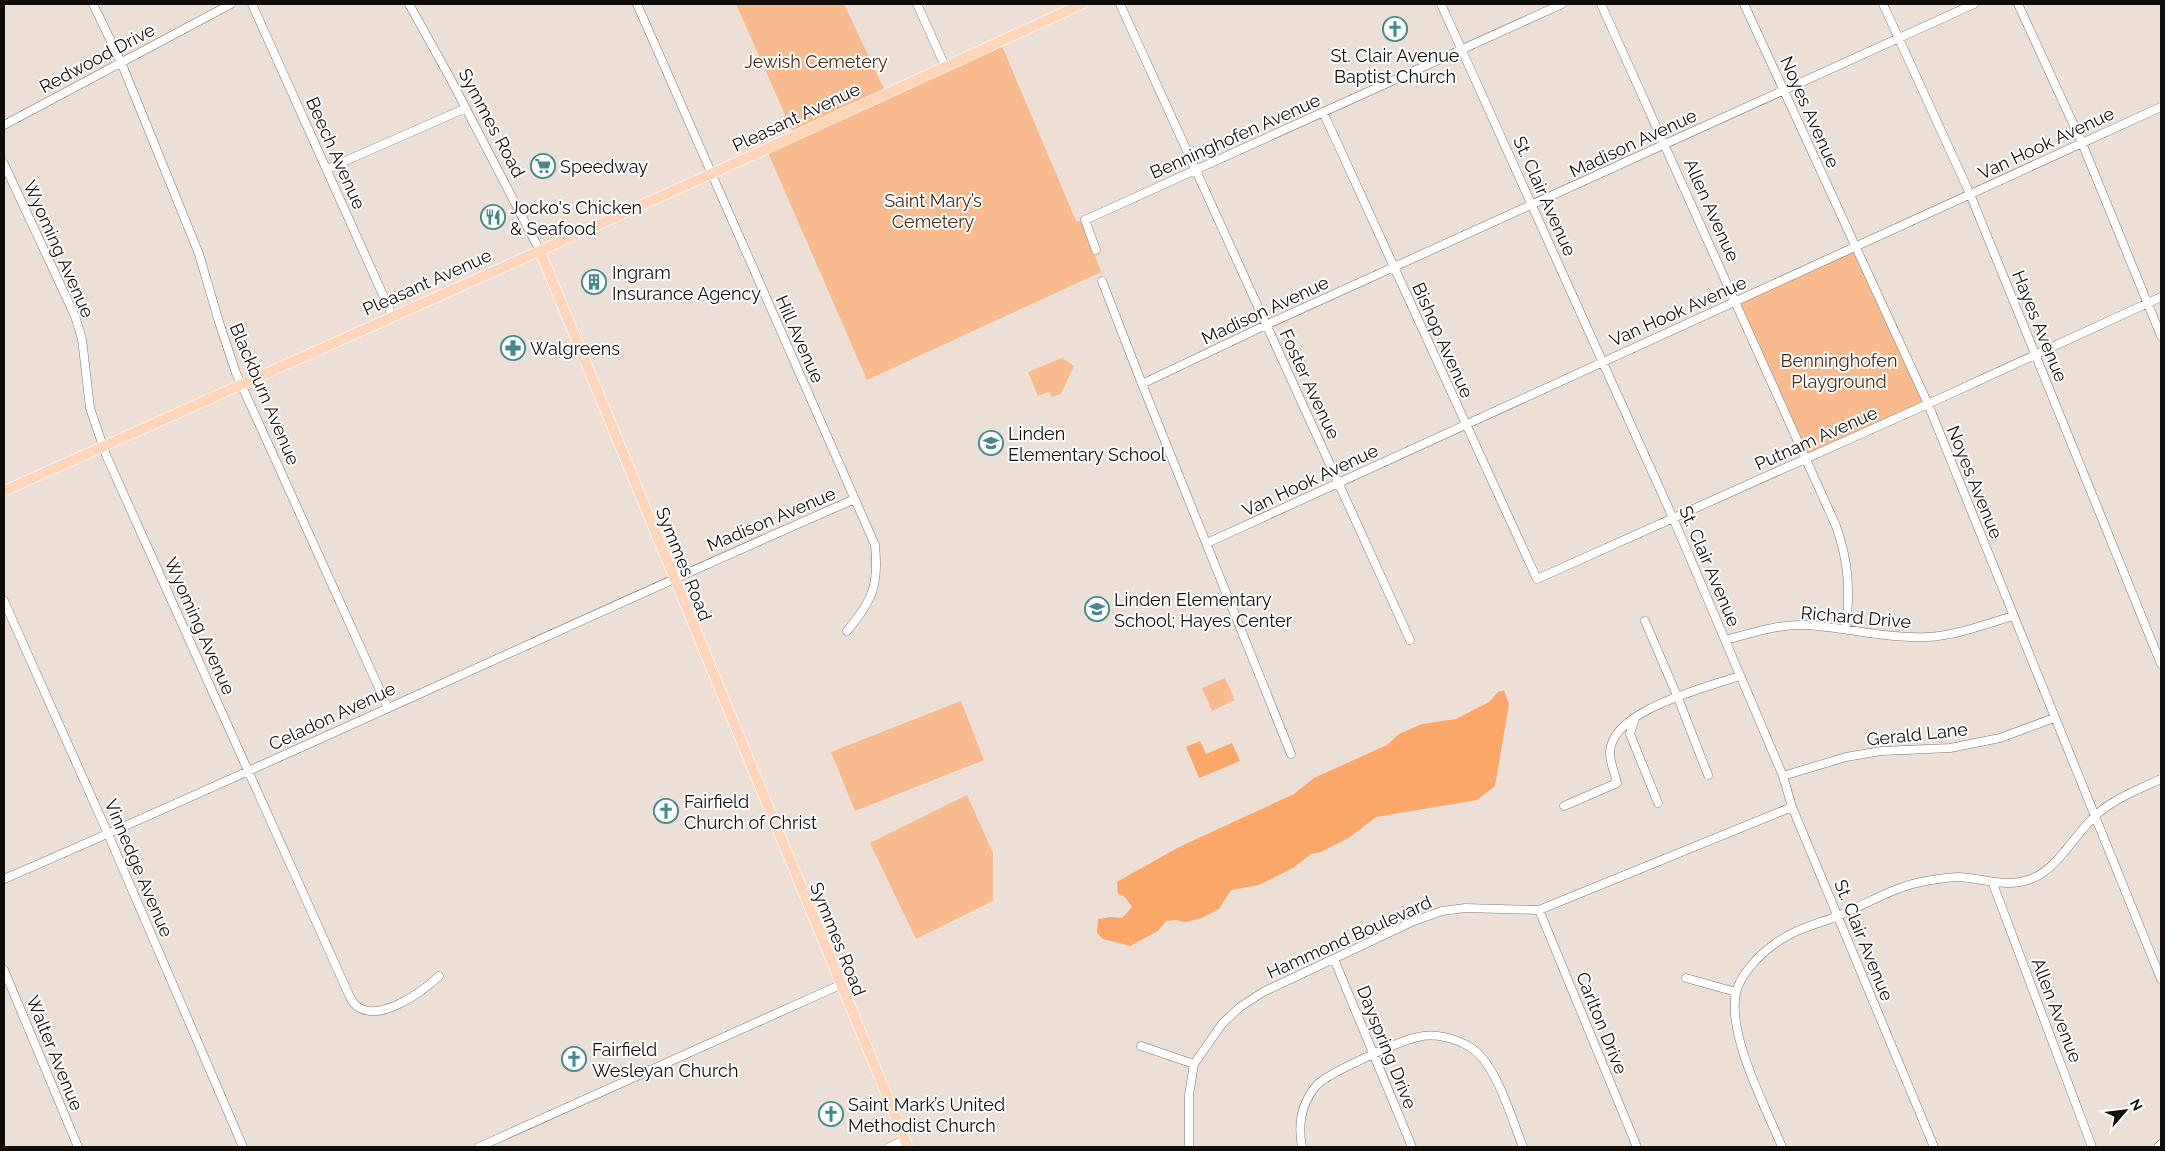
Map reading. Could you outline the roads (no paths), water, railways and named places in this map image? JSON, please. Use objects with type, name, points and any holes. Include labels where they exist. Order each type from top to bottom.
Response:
[{"type":"main road","name":"Pleasant Avenue","points":[[4,491],[392,315],[711,174],[1082,4]]},
{"type":"main road","name":"Symmes Road","points":[[540,251],[672,578],[907,1143]]},
{"type":"street","name":"Blackburn Avenue","points":[[93,4],[121,62],[200,254],[219,322],[242,383],[388,708]]},
{"type":"street","name":"Redwood Drive","points":[[4,124],[230,4]]},
{"type":"street","name":"Beech Avenue","points":[[252,4],[392,315]]},
{"type":"street","name":"Symmes Road","points":[[409,4],[466,108],[540,251]]},
{"type":"street","name":"Hill Avenue","points":[[637,4],[875,545],[877,576],[864,607],[847,630]]},
{"type":"street","points":[[917,4],[945,66]]},
{"type":"street","name":"Foster Avenue","points":[[1120,4],[1266,325],[1340,482],[1410,640]]},
{"type":"street","name":"St. Clair Avenue","points":[[1441,4],[1603,361],[1726,640],[1739,676],[1783,776],[1792,807],[1934,1147]]},
{"type":"street","name":"Benninghofen Avenue","points":[[1096,250],[1085,220],[1562,4]]},
{"type":"street","name":"Allen Avenue","points":[[1602,4],[1808,458],[1846,554],[1850,586],[1846,628]]},
{"type":"street","name":"Noyes Avenue","points":[[1744,4],[1854,247],[1928,404],[2161,979]]},
{"type":"street","name":"Hayes Avenue","points":[[1883,4],[1970,194],[2161,664]]},
{"type":"street","name":"Madison Avenue","points":[[1142,384],[1266,325],[1974,4]]},
{"type":"street","points":[[2018,4],[2082,143],[2161,336]]},
{"type":"street","name":"Van Hook Avenue","points":[[1207,543],[2161,107]]},
{"type":"street","points":[[327,170],[466,108]]},
{"type":"street","name":"Bishop Avenue","points":[[1323,112],[1465,426],[1537,579]]},
{"type":"street","name":"Wyoming Avenue","points":[[4,164],[75,316],[82,339],[85,382],[90,408],[102,446],[343,983],[356,1006],[367,1011],[386,1010],[425,989],[438,976]]},
{"type":"street","points":[[1102,281],[1292,754]]},
{"type":"street","name":"Putnam Avenue","points":[[1537,579],[1928,404],[2161,297]]},
{"type":"street","name":"Madison Avenue","points":[[672,578],[855,499]]},
{"type":"street","name":"Celadon Avenue","points":[[4,879],[249,771],[672,578]]},
{"type":"street","name":"Vinnedge Avenue","points":[[4,601],[108,834],[243,1147]]},
{"type":"street","name":"Richard Drive","points":[[1726,640],[1764,630],[1802,625],[1846,628],[1894,638],[1930,637],[2013,616]]},
{"type":"street","points":[[1645,621],[1708,775]]},
{"type":"street","points":[[1564,806],[1617,784],[1610,753],[1616,733],[1636,715],[1739,676]]},
{"type":"street","points":[[1636,715],[1630,734],[1658,803]]},
{"type":"street","name":"Gerald Lane","points":[[1783,776],[1846,758],[1872,753],[1950,748],[2000,738],[2054,718]]},
{"type":"street","points":[[1782,1147],[1744,1053],[1738,1032],[1736,992],[1748,970],[1775,943],[1795,931],[1838,916],[1894,890],[1925,881],[1957,877],[1993,884],[2023,881],[2042,873],[2096,815],[2118,800],[2161,779]]},
{"type":"street","name":"Hammond Boulevard","points":[[1190,1147],[1189,1095],[1194,1064],[1222,1024],[1240,1007],[1263,992],[1414,921],[1442,912],[1465,908],[1539,910],[1792,807]]},
{"type":"street","name":"Allen Avenue","points":[[1993,884],[2092,1147]]},
{"type":"street","name":"Carlton Drive","points":[[1539,910],[1636,1147]]},
{"type":"street","name":"Dayspring Drive","points":[[1334,959],[1412,1147]]},
{"type":"street","name":"Walter Avenue","points":[[4,970],[78,1147]]},
{"type":"street","points":[[1686,978],[1736,992]]},
{"type":"street","points":[[479,1147],[840,985]]},
{"type":"street","points":[[1302,1147],[1299,1130],[1304,1106],[1316,1085],[1340,1069],[1418,1037],[1434,1035],[1458,1041],[1471,1048],[1493,1075],[1523,1147]]},
{"type":"street","points":[[1142,1046],[1194,1064]]},
{"type":"street","points":[[889,1147],[907,1143]]},
{"type":"street","points":[[2158,1147],[2161,1144]]},
{"type":"place","name":"St. Clair Avenue Baptist Church","points":[[1395,29]]},
{"type":"place","name":"Speedway","points":[[543,166]]},
{"type":"place","name":"Jocko's Chicken & Seafood","points":[[493,217]]},
{"type":"place","name":"Ingram Insurance Agency","points":[[594,282]]},
{"type":"place","name":"Walgreens","points":[[513,348]]},
{"type":"place","name":"Linden Elementary School","points":[[991,443]]},
{"type":"place","name":"Linden Elementary School; Hayes Center","points":[[1097,609]]},
{"type":"place","name":"Fairfield Church of Christ","points":[[666,811]]},
{"type":"place","name":"Fairfield Wesleyan Church","points":[[574,1059]]},
{"type":"place","name":"Saint Mark’s United Methodist Church","points":[[831,1114]]},
{"type":"park label","name":"Jewish Cemetery","points":[[816,61]]},
{"type":"park label","name":"Saint Mary’s Cemetery","points":[[933,210]]},
{"type":"park label","name":"Benninghofen Playground","points":[[1839,370]]}]
